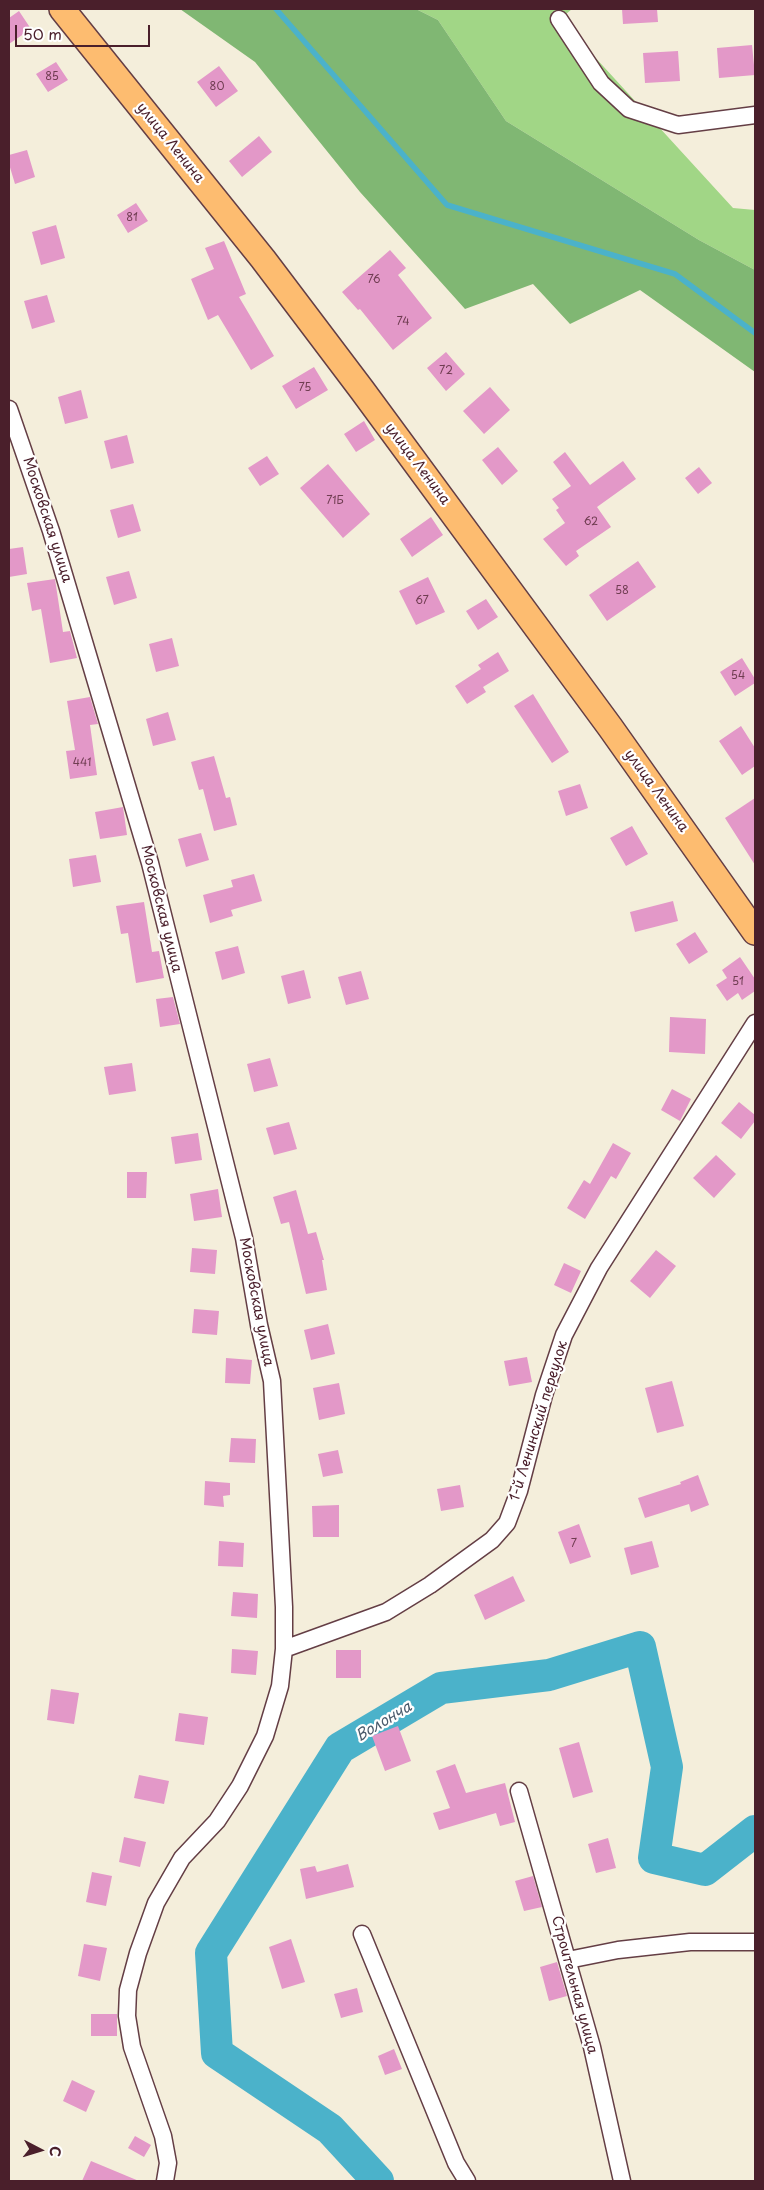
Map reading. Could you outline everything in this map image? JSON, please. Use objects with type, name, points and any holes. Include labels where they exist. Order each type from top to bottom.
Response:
[{"type":"main road","name":"улица Ленина","points":[[62,9],[263,260],[356,382],[604,719],[755,932]]},
{"type":"street","points":[[560,19],[601,83],[629,109],[678,125],[755,115]]},
{"type":"street","name":"Московская улица","points":[[9,409],[51,531],[150,863],[244,1238],[259,1326],[272,1381],[284,1607],[284,1649],[280,1686],[265,1736],[240,1786],[217,1822],[182,1858],[156,1903],[138,1953],[128,1990],[127,2016],[132,2047],[163,2136],[168,2163],[165,2181]]},
{"type":"street","name":"1-й Ленинский переулок","points":[[284,1649],[386,1612],[430,1585],[492,1540],[507,1523],[519,1491],[544,1395],[564,1335],[598,1268],[755,1023]]},
{"type":"street","name":"Строительная улица","points":[[519,1791],[592,2046],[622,2181]]},
{"type":"street","points":[[362,1934],[448,2146],[467,2181]]},
{"type":"street","points":[[568,1960],[618,1950],[690,1942],[755,1942]]},
{"type":"green space","points":[[180,9],[416,9],[438,20],[506,121],[699,240],[755,270],[755,372],[640,290],[570,324],[533,284],[465,309],[360,192],[255,62]]},
{"type":"green space","points":[[416,9],[572,9],[560,19],[733,208],[755,210],[755,270],[699,240],[506,121],[438,20]]},
{"type":"building","points":[[622,9],[657,9],[658,22],[623,24]]},
{"type":"building","points":[[19,11],[31,29],[9,44],[9,18]]},
{"type":"building","points":[[752,45],[755,75],[719,78],[717,48]]},
{"type":"building","points":[[678,51],[680,81],[645,83],[643,53]]},
{"type":"building","points":[[56,62],[68,80],[48,92],[36,74]]},
{"type":"building","points":[[219,66],[238,91],[216,107],[197,82]]},
{"type":"building","points":[[259,136],[272,152],[242,177],[229,161]]},
{"type":"building","points":[[27,150],[35,177],[15,184],[9,164],[9,155]]},
{"type":"building","points":[[136,203],[148,221],[128,233],[117,215]]},
{"type":"building","points":[[56,225],[65,258],[41,265],[32,232]]},
{"type":"building","points":[[224,241],[246,294],[239,297],[274,356],[251,370],[218,315],[208,320],[191,279],[214,269],[205,248]]},
{"type":"building","points":[[390,250],[406,268],[398,275],[432,318],[393,350],[360,309],[358,310],[342,292]]},
{"type":"building","points":[[47,295],[55,322],[32,329],[24,301]]},
{"type":"building","points":[[446,352],[465,374],[446,391],[427,368]]},
{"type":"building","points":[[314,367],[328,390],[296,409],[282,386]]},
{"type":"building","points":[[490,387],[510,410],[484,434],[463,411]]},
{"type":"building","points":[[81,390],[88,418],[65,424],[58,397]]},
{"type":"building","points":[[364,421],[375,440],[356,452],[344,434]]},
{"type":"building","points":[[127,435],[134,463],[111,469],[104,441]]},
{"type":"building","points":[[498,447],[518,471],[502,485],[482,460]]},
{"type":"building","points":[[565,452],[590,485],[623,461],[636,479],[597,507],[611,527],[576,551],[579,556],[566,566],[543,539],[565,523],[556,510],[559,508],[552,499],[571,486],[553,462]]},
{"type":"building","points":[[267,456],[279,474],[260,486],[248,468]]},
{"type":"building","points":[[328,464],[370,514],[343,538],[300,488]]},
{"type":"building","points":[[699,467],[712,483],[698,494],[685,478]]},
{"type":"building","points":[[133,504],[141,531],[118,538],[110,510]]},
{"type":"building","points":[[431,517],[443,535],[412,557],[400,539]]},
{"type":"building","points":[[23,547],[27,574],[9,577],[9,549]]},
{"type":"building","points":[[638,561],[656,587],[607,621],[589,595]]},
{"type":"building","points":[[129,571],[137,598],[114,605],[106,577]]},
{"type":"building","points":[[428,577],[445,612],[416,625],[399,591]]},
{"type":"building","points":[[55,579],[63,632],[70,631],[77,658],[50,663],[41,609],[32,611],[27,583]]},
{"type":"building","points":[[486,599],[498,617],[478,630],[466,611]]},
{"type":"building","points":[[172,638],[179,666],[156,672],[149,644]]},
{"type":"building","points":[[498,652],[509,671],[483,687],[486,692],[467,704],[455,686],[481,669],[478,665]]},
{"type":"building","points":[[742,658],[755,679],[755,683],[735,696],[720,672]]},
{"type":"building","points":[[533,694],[569,752],[552,763],[514,706]]},
{"type":"building","points":[[90,697],[98,724],[90,725],[97,775],[70,779],[66,751],[75,750],[67,701]]},
{"type":"building","points":[[168,712],[176,740],[153,746],[146,719]]},
{"type":"building","points":[[741,726],[755,748],[755,766],[742,775],[719,741]]},
{"type":"building","points":[[214,756],[226,798],[230,797],[237,825],[214,831],[203,789],[199,790],[191,762]]},
{"type":"building","points":[[580,784],[588,808],[566,816],[558,791]]},
{"type":"building","points":[[755,798],[755,865],[725,818]]},
{"type":"building","points":[[123,807],[127,835],[100,839],[95,812]]},
{"type":"building","points":[[632,826],[648,854],[626,866],[610,838]]},
{"type":"building","points":[[201,833],[209,860],[186,867],[178,839]]},
{"type":"building","points":[[96,855],[101,882],[73,887],[69,859]]},
{"type":"building","points":[[254,874],[262,901],[231,910],[233,916],[210,923],[203,895],[233,887],[231,880]]},
{"type":"building","points":[[673,901],[678,921],[635,932],[630,912]]},
{"type":"building","points":[[144,902],[152,952],[159,951],[164,978],[136,983],[128,933],[121,934],[116,906]]},
{"type":"building","points":[[695,932],[708,952],[689,964],[676,944]]},
{"type":"building","points":[[238,946],[245,973],[222,980],[215,952]]},
{"type":"building","points":[[740,957],[755,979],[755,991],[742,1000],[738,993],[727,1001],[716,985],[727,978],[722,970]]},
{"type":"building","points":[[304,970],[311,998],[288,1004],[281,976]]},
{"type":"building","points":[[361,971],[369,999],[346,1005],[338,977]]},
{"type":"building","points":[[173,997],[180,1024],[160,1027],[156,999]]},
{"type":"building","points":[[670,1017],[706,1019],[705,1054],[669,1052]]},
{"type":"building","points":[[270,1058],[278,1086],[254,1092],[247,1064]]},
{"type":"building","points":[[132,1063],[136,1091],[109,1095],[104,1067]]},
{"type":"building","points":[[672,1089],[691,1099],[680,1121],[661,1110]]},
{"type":"building","points":[[739,1102],[755,1115],[755,1121],[741,1139],[721,1123]]},
{"type":"building","points":[[289,1122],[297,1149],[274,1155],[266,1128]]},
{"type":"building","points":[[198,1133],[202,1160],[175,1164],[171,1137]]},
{"type":"building","points":[[613,1143],[631,1153],[616,1179],[611,1176],[585,1219],[567,1208],[584,1180],[590,1184]]},
{"type":"building","points":[[716,1155],[736,1174],[714,1198],[693,1178]]},
{"type":"building","points":[[127,1172],[147,1172],[146,1198],[127,1198]]},
{"type":"building","points":[[218,1189],[222,1217],[194,1221],[190,1194]]},
{"type":"building","points":[[296,1190],[308,1234],[316,1232],[324,1260],[322,1260],[327,1290],[306,1294],[289,1222],[281,1224],[273,1197]]},
{"type":"building","points":[[192,1248],[217,1250],[215,1274],[190,1272]]},
{"type":"building","points":[[656,1250],[676,1266],[650,1298],[630,1281]]},
{"type":"building","points":[[564,1263],[581,1271],[571,1293],[554,1285]]},
{"type":"building","points":[[194,1309],[219,1311],[217,1335],[192,1333]]},
{"type":"building","points":[[328,1324],[335,1354],[311,1360],[304,1330]]},
{"type":"building","points":[[527,1357],[532,1382],[509,1386],[504,1361]]},
{"type":"building","points":[[226,1358],[252,1360],[250,1384],[225,1383]]},
{"type":"building","points":[[672,1381],[684,1426],[657,1433],[645,1388]]},
{"type":"building","points":[[339,1383],[345,1414],[319,1420],[313,1388]]},
{"type":"building","points":[[231,1438],[256,1439],[255,1463],[229,1462]]},
{"type":"building","points":[[338,1450],[343,1473],[323,1477],[318,1454]]},
{"type":"building","points":[[698,1475],[709,1505],[691,1512],[689,1504],[645,1518],[638,1498],[681,1484],[680,1482]]},
{"type":"building","points":[[205,1481],[230,1483],[230,1495],[223,1496],[224,1507],[204,1505]]},
{"type":"building","points":[[460,1485],[464,1507],[441,1511],[437,1489]]},
{"type":"building","points":[[339,1505],[339,1537],[313,1537],[312,1506]]},
{"type":"building","points":[[579,1524],[591,1557],[570,1564],[558,1532]]},
{"type":"building","points":[[219,1541],[244,1543],[243,1567],[218,1566]]},
{"type":"building","points":[[652,1541],[659,1567],[631,1575],[624,1548]]},
{"type":"building","points":[[513,1576],[525,1601],[485,1620],[474,1595]]},
{"type":"building","points":[[233,1592],[258,1594],[257,1618],[231,1616]]},
{"type":"building","points":[[232,1649],[258,1651],[256,1675],[231,1673]]},
{"type":"building","points":[[336,1650],[361,1650],[361,1678],[336,1678]]},
{"type":"building","points":[[51,1689],[79,1693],[74,1724],[47,1720]]},
{"type":"building","points":[[179,1713],[208,1717],[204,1745],[175,1741]]},
{"type":"building","points":[[398,1726],[411,1761],[385,1771],[372,1736]]},
{"type":"building","points":[[579,1742],[593,1792],[573,1798],[559,1748]]},
{"type":"building","points":[[455,1764],[466,1793],[505,1783],[515,1822],[500,1826],[496,1813],[439,1830],[433,1813],[450,1808],[436,1771]]},
{"type":"building","points":[[139,1775],[169,1781],[164,1804],[134,1798]]},
{"type":"building","points":[[124,1837],[146,1842],[140,1867],[119,1862]]},
{"type":"building","points":[[608,1838],[616,1868],[596,1873],[588,1844]]},
{"type":"building","points":[[348,1864],[354,1887],[306,1899],[300,1869],[315,1866],[317,1872]]},
{"type":"building","points":[[92,1872],[112,1876],[106,1906],[86,1902]]},
{"type":"building","points":[[533,1876],[542,1907],[524,1911],[515,1881]]},
{"type":"building","points":[[291,1939],[305,1982],[282,1989],[269,1947]]},
{"type":"building","points":[[84,1944],[107,1948],[100,1981],[78,1976]]},
{"type":"building","points":[[557,1962],[567,1996],[549,2001],[540,1967]]},
{"type":"building","points":[[357,1988],[363,2012],[341,2018],[334,1994]]},
{"type":"building","points":[[91,2014],[117,2014],[117,2036],[91,2036]]},
{"type":"building","points":[[394,2049],[402,2069],[385,2075],[378,2056]]},
{"type":"building","points":[[72,2080],[95,2091],[86,2112],[63,2101]]},
{"type":"building","points":[[135,2136],[151,2145],[144,2157],[128,2148]]},
{"type":"building","points":[[91,2161],[139,2181],[82,2181]]},
{"type":"waterway","points":[[276,9],[447,205],[675,274],[755,333]]},
{"type":"waterway","name":"Волонча","points":[[378,2181],[330,2129],[217,2053],[211,1953],[340,1748],[441,1688],[549,1675],[640,1647],[667,1767],[654,1858],[705,1870],[755,1831]]}]
